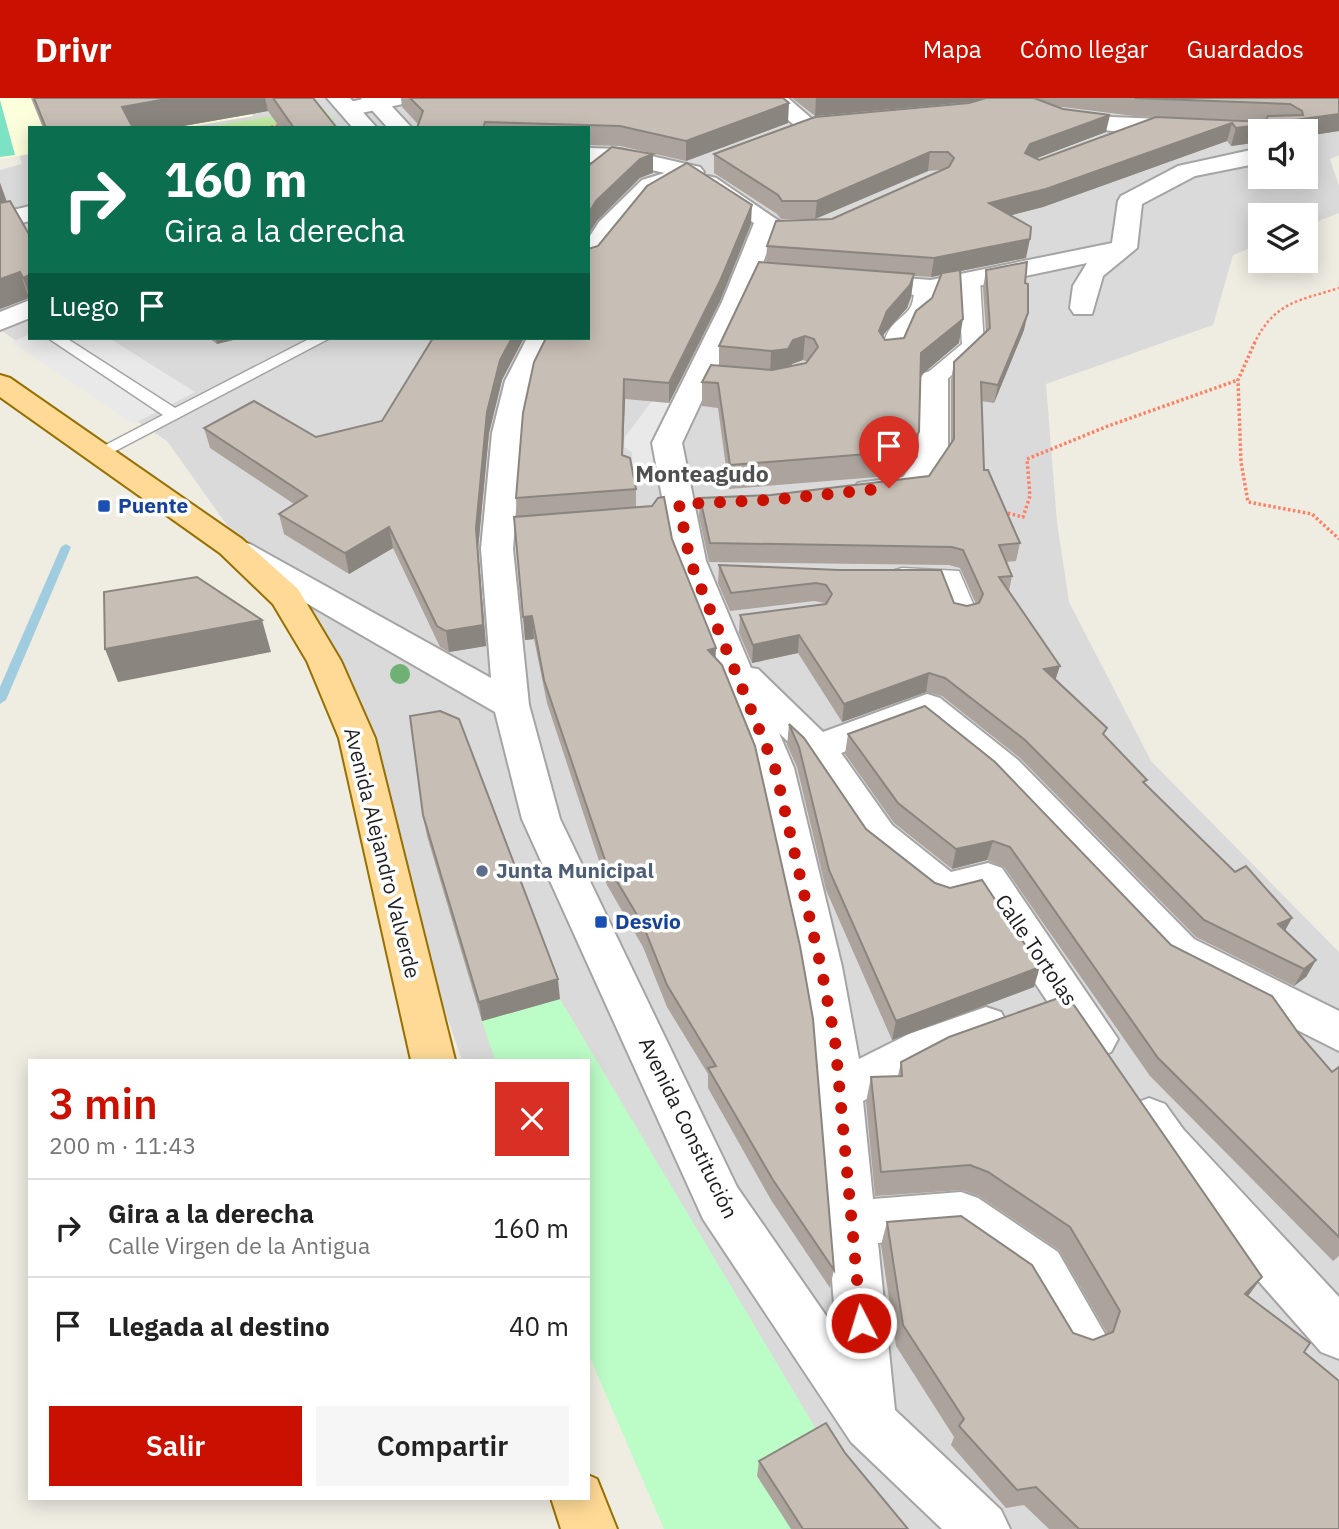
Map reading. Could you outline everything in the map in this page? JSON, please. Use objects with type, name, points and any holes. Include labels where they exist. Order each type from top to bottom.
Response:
[{"type":"main road","name":"Avenida Alejandro Valverde","points":[[0,384],[231,546],[286,597],[324,661],[357,738],[433,1059]]},
{"type":"main road","points":[[579,1500],[589,1529]]},
{"type":"street","points":[[343,103],[399,98]]},
{"type":"street","points":[[374,100],[399,126]]},
{"type":"street","points":[[784,100],[809,126]]},
{"type":"street","points":[[1004,100],[1060,117],[1112,124],[1248,129]]},
{"type":"street","points":[[343,103],[364,126]]},
{"type":"street","points":[[786,135],[809,126],[835,123]]},
{"type":"street","points":[[1101,146],[1141,132],[1141,125]]},
{"type":"street","points":[[590,155],[620,156],[703,167],[767,221],[710,379],[667,443],[692,504],[707,573],[728,623],[734,667],[775,768],[821,967],[835,1040],[841,1091],[870,1423]]},
{"type":"street","points":[[1124,248],[1130,201],[1153,186],[1193,169],[1248,160]]},
{"type":"street","points":[[590,256],[608,227],[650,185],[703,167]]},
{"type":"street","points":[[0,221],[28,214]]},
{"type":"street","points":[[763,229],[790,231]]},
{"type":"street","points":[[842,281],[925,288],[1124,248]]},
{"type":"street","points":[[1083,308],[1083,284],[1101,262],[1124,248]]},
{"type":"street","points":[[746,274],[774,276]]},
{"type":"street","points":[[835,494],[913,486],[933,457],[934,379],[973,346],[969,279]]},
{"type":"street","points":[[890,356],[901,329],[915,321],[925,300],[925,288]]},
{"type":"street","points":[[0,322],[28,309]]},
{"type":"street","name":"Avenida Constitución","points":[[540,340],[519,381],[507,433],[512,530],[497,549],[511,705],[541,820],[720,1203],[870,1423],[982,1529]]},
{"type":"street","points":[[231,546],[511,705]]},
{"type":"street","points":[[872,577],[949,577],[963,613]]},
{"type":"street","points":[[734,667],[817,748],[927,706],[1005,770],[1179,951],[1339,1032]]},
{"type":"street","name":"Calle Tortolas","points":[[817,748],[878,836],[945,888],[988,878],[1167,1144],[1339,1334]]},
{"type":"street","points":[[841,1091],[925,1047],[1067,996]]},
{"type":"street","points":[[853,1223],[961,1214],[1041,1269],[1080,1334]]},
{"type":"lane","points":[[59,340],[176,415]]},
{"type":"lane","points":[[102,453],[318,340]]},
{"type":"path","points":[[271,126],[343,103]]},
{"type":"path","points":[[1339,288],[1287,305],[1265,321],[1238,380],[1241,462],[1248,502],[1312,514],[1339,539]]},
{"type":"path","points":[[1000,512],[1023,517],[1030,496],[1027,459],[1108,426],[1238,380]]},
{"type":"shaded area","points":[[0,98],[239,98],[253,116],[196,126],[28,126],[28,154],[0,159]]},
{"type":"shaded area","points":[[3,98],[1339,98],[1339,155],[1330,159],[1339,186],[1339,213],[1318,221],[1318,203],[1248,203],[1248,249],[1233,255],[1213,325],[1046,384],[1057,522],[1069,602],[1151,761],[1339,952],[1339,1529],[696,1529],[590,1069],[590,1059],[462,1059],[324,661],[167,441],[0,330],[0,170],[22,164]]},
{"type":"shaded area","points":[[28,335],[28,340],[112,340],[195,392],[133,424],[12,342]]},
{"type":"shaded area","points":[[690,350],[710,354],[667,443],[674,477],[633,479],[632,452],[624,447],[625,437]]},
{"type":"green space","points":[[0,100],[15,155],[0,157]]},
{"type":"green space","points":[[323,108],[334,120],[309,126],[212,126]]},
{"type":"green space","points":[[560,999],[822,1439],[791,1529],[664,1529],[590,1358],[590,1059],[495,1059],[482,1021]]},
{"type":"building","points":[[34,98],[172,98],[122,107],[132,126],[45,126]]},
{"type":"building","points":[[273,98],[313,98],[335,126],[293,126]]},
{"type":"building","points":[[410,98],[783,98],[789,103],[686,141],[620,126],[485,122],[484,126],[418,126],[423,111]]},
{"type":"building","points":[[986,98],[1034,98],[1063,109],[1110,115],[1030,144],[1025,153],[1039,160],[1156,117],[1248,121],[1248,126],[1236,128],[1232,123],[1046,189],[989,203],[1031,227],[1030,239],[934,258],[767,246],[776,221],[832,219],[949,167],[954,158],[948,152],[930,152],[817,201],[782,201],[778,195],[714,154],[815,117],[969,103]]},
{"type":"building","points":[[1135,98],[1339,98],[1339,114],[1302,119],[1266,119],[1268,116],[1303,115],[1302,111],[1290,104]]},
{"type":"building","points":[[612,147],[653,154],[640,159],[596,201],[590,211],[590,164]]},
{"type":"building","points":[[687,163],[752,205],[720,281],[669,383],[624,379],[622,455],[630,458],[636,489],[516,498],[523,413],[534,362],[545,340],[590,340],[590,248],[598,246],[647,186]]},
{"type":"building","points":[[10,201],[28,232],[28,276],[23,278],[20,272],[0,279],[0,203]]},
{"type":"building","points":[[759,262],[914,274],[910,285],[887,311],[879,331],[885,340],[904,338],[916,311],[932,298],[942,273],[960,270],[963,319],[921,353],[919,432],[905,451],[730,465],[718,383],[702,382],[711,365],[772,370],[806,363],[818,347],[814,339],[805,336],[793,340],[788,349],[771,351],[719,346]]},
{"type":"building","points":[[1027,262],[1025,283],[1028,284],[1028,313],[998,385],[981,382],[984,470],[988,470],[1020,543],[999,545],[1012,576],[999,577],[1060,666],[1044,669],[1107,728],[1103,734],[1147,780],[1143,782],[1235,872],[1246,866],[1292,918],[1278,924],[1316,960],[1304,969],[1204,920],[1025,740],[945,678],[929,673],[844,704],[799,635],[753,645],[740,615],[826,604],[832,594],[826,585],[816,583],[731,593],[719,565],[839,570],[941,570],[954,603],[967,606],[979,603],[983,594],[963,550],[952,547],[710,543],[700,498],[771,495],[929,476],[954,439],[954,362],[990,328],[986,270]]},
{"type":"building","points":[[432,340],[511,340],[500,360],[487,412],[476,528],[483,625],[446,631],[437,626],[389,527],[345,553],[279,514],[307,496],[204,428],[254,401],[316,437],[382,421]]},
{"type":"building","points":[[664,497],[672,539],[716,648],[708,650],[722,665],[755,746],[800,946],[813,1019],[834,1270],[773,1180],[708,1068],[716,1066],[667,985],[643,925],[606,863],[544,680],[532,616],[523,617],[514,517],[652,506],[658,498]]},
{"type":"building","points":[[197,577],[262,620],[105,649],[104,592]]},
{"type":"building","points":[[925,706],[995,762],[1171,945],[1272,996],[1299,1034],[1332,1072],[1339,1067],[1339,1237],[1158,1058],[1010,847],[993,841],[956,849],[898,803],[848,734]]},
{"type":"building","points":[[440,711],[459,719],[558,979],[479,1002],[423,815],[410,716]]},
{"type":"building","points":[[789,724],[804,738],[866,829],[935,883],[950,888],[982,880],[1040,967],[896,1021],[829,870],[799,747]]},
{"type":"building","points":[[1067,995],[1262,1277],[1245,1294],[1310,1343],[1304,1352],[1339,1381],[1339,1529],[1079,1529],[1036,1487],[1017,1490],[959,1426],[964,1419],[903,1325],[887,1222],[961,1216],[1032,1265],[1073,1333],[1093,1340],[1113,1332],[1120,1311],[1070,1227],[988,1172],[970,1165],[881,1172],[871,1077],[902,1076],[901,1062],[949,1037]]},
{"type":"building","points":[[826,1423],[845,1453],[908,1529],[803,1529],[759,1461]]},
{"type":"waterway","points":[[0,700],[66,547]]},
{"type":"place","name":"Puente","points":[[104,506]]},
{"type":"place","name":"Junta Municipal","points":[[482,871]]},
{"type":"place","name":"Desvio","points":[[601,922]]},
{"type":"district","name":"Monteagudo","points":[[702,474]]},
{"type":"route","points":[[861,1323],[841,1091],[835,1040],[821,967],[775,768],[690,561],[679,504],[770,500],[889,488]]}]
